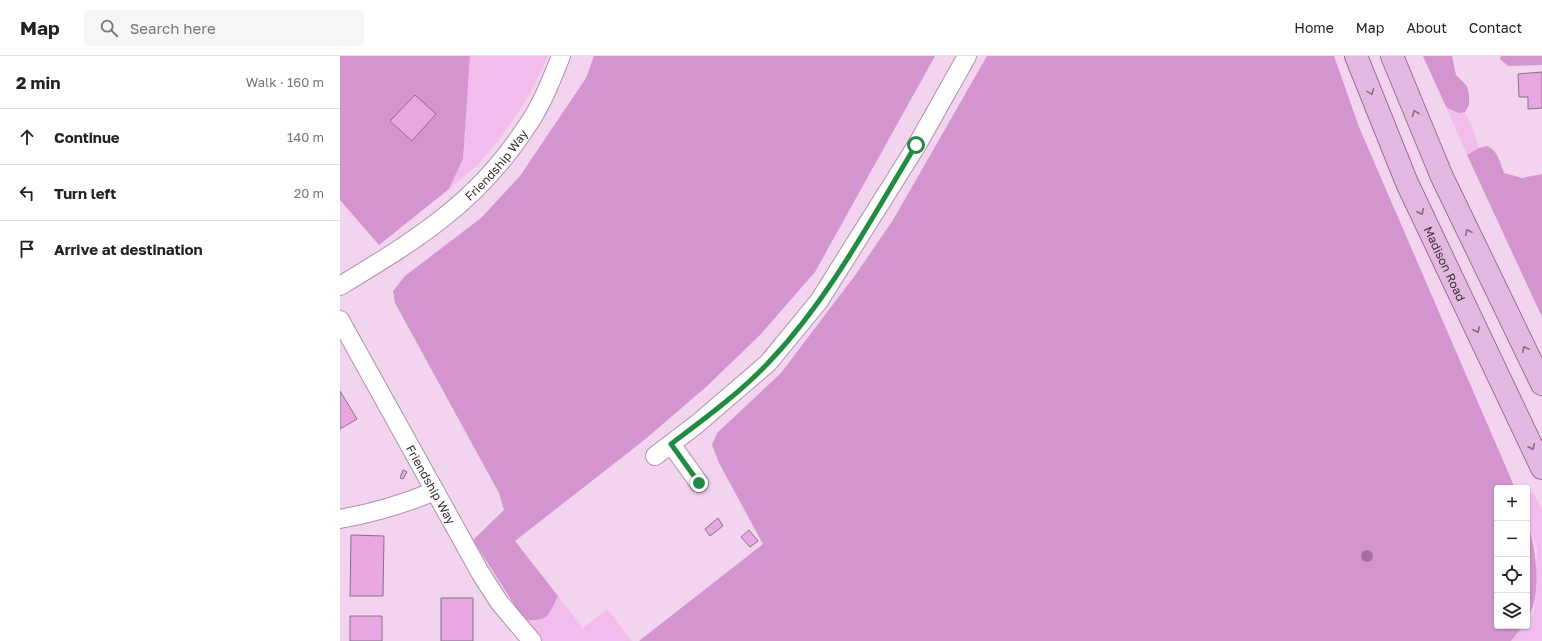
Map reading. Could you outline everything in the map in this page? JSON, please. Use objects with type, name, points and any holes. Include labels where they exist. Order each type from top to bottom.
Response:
[{"type":"main road","name":"Madison Road","points":[[1356,56],[1407,183],[1542,468]]},
{"type":"main road","points":[[1392,56],[1442,177],[1542,384]]},
{"type":"street","name":"Friendship Way","points":[[340,286],[409,245],[453,211],[481,185],[503,161],[526,128],[545,94],[561,56]]},
{"type":"street","points":[[655,456],[698,424],[768,363],[819,301],[916,145],[968,56]]},
{"type":"street","name":"Friendship Way","points":[[340,320],[481,574],[499,602],[532,641]]},
{"type":"street","points":[[671,444],[699,483]]},
{"type":"street","points":[[340,519],[368,514],[399,505],[435,491]]},
{"type":"shaded area","points":[[340,56],[470,56],[463,159],[449,189],[379,245],[340,200]]},
{"type":"shaded area","points":[[470,56],[548,56],[528,97],[511,123],[479,163],[449,189],[463,159]]},
{"type":"shaded area","points":[[594,56],[935,56],[815,272],[761,334],[706,387],[643,441],[515,541],[558,596],[552,609],[546,617],[538,620],[524,620],[473,540],[504,510],[499,493],[395,303],[393,291],[405,276],[481,218],[520,176],[586,78]]},
{"type":"shaded area","points":[[987,56],[1334,56],[1359,127],[1514,485],[1494,485],[1494,629],[1521,629],[1511,641],[639,641],[763,544],[719,463],[712,445],[717,433],[781,373],[856,274],[893,220]]},
{"type":"shaded area","points":[[1423,56],[1452,56],[1456,75],[1467,86],[1469,105],[1465,112],[1458,113],[1446,107]]},
{"type":"shaded area","points":[[1501,56],[1542,56],[1542,65],[1508,66],[1500,59]]},
{"type":"shaded area","points":[[1446,107],[1458,113],[1465,112],[1473,129],[1479,148],[1467,155]]},
{"type":"shaded area","points":[[1487,146],[1494,150],[1504,173],[1522,178],[1542,174],[1542,317],[1467,155],[1479,148]]},
{"type":"shaded area","points":[[1530,493],[1534,493],[1542,510],[1542,641],[1511,641],[1521,629],[1530,629],[1530,617],[1534,612],[1537,549],[1530,529]]},
{"type":"shaded area","points":[[1530,533],[1536,572],[1535,598],[1530,614]]},
{"type":"shaded area","points":[[558,596],[583,628],[607,609],[632,641],[541,641],[524,620],[538,620],[546,617],[552,609]]},
{"type":"building","points":[[1542,72],[1542,108],[1528,109],[1528,97],[1519,97],[1518,74]]},
{"type":"building","points":[[415,95],[436,114],[412,141],[390,121]]},
{"type":"building","points":[[340,391],[357,419],[340,429]]},
{"type":"building","points":[[403,470],[407,472],[403,479],[400,478]]},
{"type":"building","points":[[718,518],[723,526],[710,536],[705,529]]},
{"type":"building","points":[[749,530],[758,541],[750,547],[741,537]]},
{"type":"building","points":[[351,535],[384,536],[383,596],[350,596]]},
{"type":"building","points":[[441,598],[473,598],[473,641],[441,641]]},
{"type":"building","points":[[350,616],[382,616],[382,641],[350,641]]},
{"type":"route","points":[[699,483],[671,444],[698,424],[768,363],[794,333],[819,301],[843,265],[916,145]]}]
